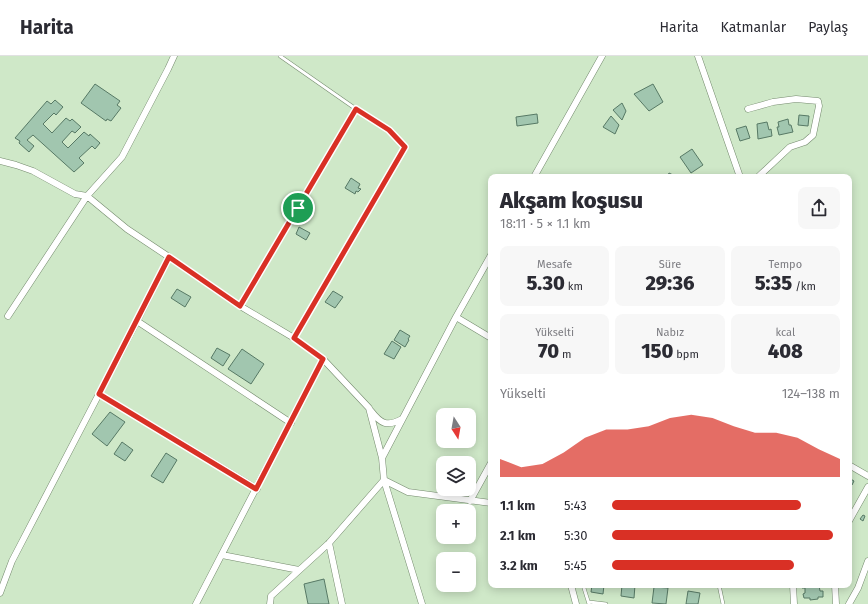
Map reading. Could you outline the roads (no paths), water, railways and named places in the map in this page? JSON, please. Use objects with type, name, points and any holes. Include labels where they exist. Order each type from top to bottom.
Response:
[{"type":"street","points":[[8,316],[87,196],[122,157],[174,56]]},
{"type":"street","points":[[536,174],[602,56]]},
{"type":"street","points":[[698,56],[739,174]]},
{"type":"street","points":[[748,109],[773,102],[796,99],[818,101],[819,106],[813,135],[805,142],[790,147],[761,174]]},
{"type":"street","points":[[240,306],[356,109]]},
{"type":"street","points":[[0,161],[33,170],[75,194],[87,196],[127,229],[240,306],[294,338],[323,359],[382,422],[393,424],[403,419]]},
{"type":"street","points":[[0,593],[2,584],[12,561],[169,257]]},
{"type":"street","points":[[382,458],[456,317],[488,266]]},
{"type":"street","points":[[456,317],[488,336]]},
{"type":"street","points":[[137,321],[291,423]]},
{"type":"street","points":[[196,604],[323,359]]},
{"type":"street","points":[[99,394],[256,489]]},
{"type":"street","points":[[369,408],[382,458],[384,480],[422,604]]},
{"type":"street","points":[[852,467],[868,476]]},
{"type":"street","points":[[470,501],[488,468]]},
{"type":"street","points":[[384,480],[408,492],[488,503]]},
{"type":"street","points":[[270,604],[271,596],[329,543],[384,480]]},
{"type":"street","points":[[852,516],[868,487]]},
{"type":"street","points":[[329,543],[342,604]]},
{"type":"street","points":[[222,555],[299,570]]},
{"type":"street","points":[[849,604],[858,588],[868,562]]},
{"type":"street","points":[[572,588],[576,604]]},
{"type":"street","points":[[793,588],[794,604]]},
{"type":"street","points":[[835,588],[836,604]]},
{"type":"lane","points":[[280,56],[389,130],[405,147],[294,338]]},
{"type":"lane","points":[[584,588],[589,603],[606,604]]},
{"type":"lane","points":[[720,588],[723,604]]}]
